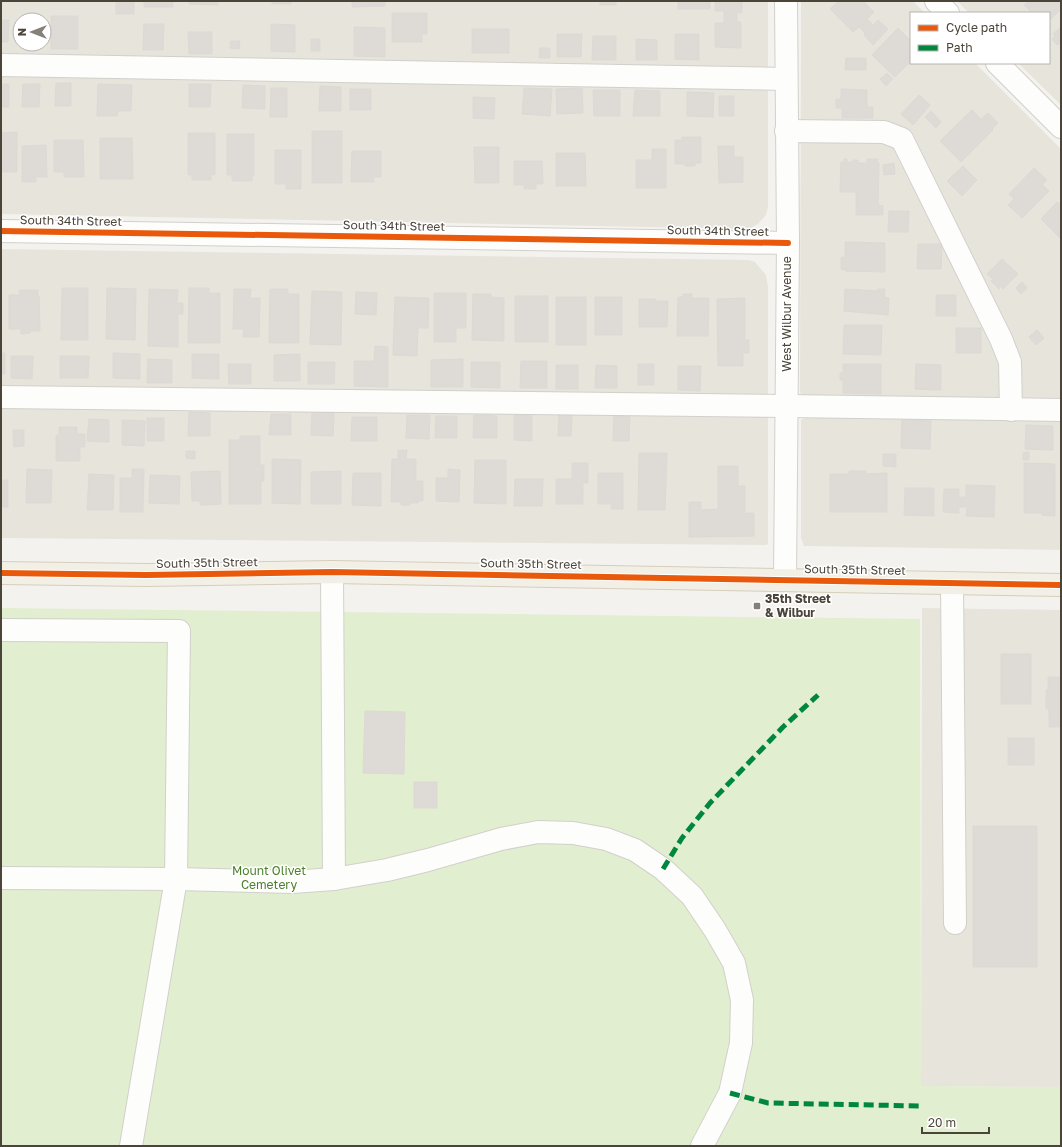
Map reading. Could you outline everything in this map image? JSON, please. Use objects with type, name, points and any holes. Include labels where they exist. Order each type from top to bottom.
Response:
[{"type":"main road","name":"South 35th Street","points":[[1,573],[146,575],[332,572],[1061,585]]},
{"type":"street","name":"West Wilbur Avenue","points":[[785,580],[788,243],[786,1]]},
{"type":"street","points":[[936,1],[947,12]]},
{"type":"street","points":[[999,64],[1061,128]]},
{"type":"street","points":[[1,65],[786,79]]},
{"type":"street","points":[[786,131],[884,132],[902,139],[1002,339],[1010,362],[1011,410]]},
{"type":"street","name":"South 34th Street","points":[[1,231],[788,243]]},
{"type":"street","points":[[1,397],[1061,410]]},
{"type":"street","points":[[332,572],[334,879]]},
{"type":"street","points":[[952,583],[955,923]]},
{"type":"street","points":[[1,630],[179,631],[176,879],[131,1146]]},
{"type":"street","points":[[1,878],[176,879],[292,882],[334,879],[387,870],[501,839],[538,832],[573,833],[606,839],[635,850],[664,869],[692,896],[715,930],[734,963],[742,1000],[741,1043],[730,1093],[702,1146]]},
{"type":"shaded area","points":[[1,1],[768,1],[768,207],[766,215],[758,224],[749,229],[1,214]]},
{"type":"shaded area","points":[[801,1],[913,1],[924,12],[910,12],[910,64],[976,64],[1061,149],[1061,402],[809,399],[800,393]]},
{"type":"shaded area","points":[[957,1],[1061,1],[1061,105],[1019,64],[1050,64],[1050,12],[968,12]]},
{"type":"shaded area","points":[[1,249],[748,260],[755,262],[766,275],[768,287],[768,543],[767,545],[1,538]]},
{"type":"shaded area","points":[[809,416],[1061,420],[1061,550],[804,546],[801,538],[801,420]]},
{"type":"shaded area","points":[[922,608],[1061,610],[1061,1087],[921,1086]]},
{"type":"green space","name":"Mount Olivet Cemetery","points":[[1,608],[920,619],[921,1086],[1061,1087],[1061,1146],[1,1146]]},
{"type":"building","points":[[116,1],[134,1],[134,14],[116,14]]},
{"type":"building","points":[[144,1],[173,1],[173,7],[144,7]]},
{"type":"building","points":[[189,1],[218,1],[218,5],[189,4]]},
{"type":"building","points":[[272,1],[291,1],[291,4],[272,4]]},
{"type":"building","points":[[352,1],[385,1],[385,6],[352,7]]},
{"type":"building","points":[[600,1],[616,1],[616,5],[600,5]]},
{"type":"building","points":[[678,1],[710,1],[710,9],[678,9]]},
{"type":"building","points":[[715,1],[742,1],[742,13],[737,12],[737,22],[741,22],[741,48],[715,47],[715,23],[724,23],[724,11],[715,11]]},
{"type":"building","points":[[839,1],[863,1],[874,12],[867,19],[873,25],[878,20],[888,29],[873,45],[859,27],[853,32],[830,9]]},
{"type":"building","points":[[1029,1],[1061,1],[1061,9],[1050,20],[1050,12],[1031,12],[1024,5]]},
{"type":"building","points":[[392,13],[427,13],[427,34],[422,34],[422,42],[392,42]]},
{"type":"building","points":[[52,16],[78,16],[78,49],[52,49]]},
{"type":"building","points":[[1,20],[9,20],[8,42],[1,42]]},
{"type":"building","points":[[144,24],[164,24],[163,50],[143,50]]},
{"type":"building","points":[[271,24],[295,25],[295,52],[271,51]]},
{"type":"building","points":[[354,27],[385,28],[385,57],[354,56]]},
{"type":"building","points":[[1061,27],[1061,42],[1057,45],[1052,39],[1055,36],[1053,34]]},
{"type":"building","points":[[898,28],[910,40],[910,62],[895,77],[872,55]]},
{"type":"building","points":[[472,29],[509,29],[509,53],[472,53]]},
{"type":"building","points":[[188,32],[212,32],[212,54],[189,54]]},
{"type":"building","points":[[557,34],[582,34],[581,57],[557,57]]},
{"type":"building","points":[[675,34],[699,34],[699,60],[675,59]]},
{"type":"building","points":[[593,36],[616,36],[616,60],[592,60]]},
{"type":"building","points":[[311,39],[320,39],[320,51],[311,51]]},
{"type":"building","points":[[636,39],[657,40],[657,60],[636,60]]},
{"type":"building","points":[[231,41],[240,41],[239,49],[230,48]]},
{"type":"building","points":[[540,48],[550,48],[550,58],[539,58]]},
{"type":"building","points":[[846,58],[866,58],[866,70],[845,70]]},
{"type":"building","points":[[887,73],[893,79],[886,86],[880,79]]},
{"type":"building","points":[[56,83],[71,83],[71,106],[55,106]]},
{"type":"building","points":[[1,84],[9,84],[9,107],[1,107]]},
{"type":"building","points":[[23,84],[40,84],[39,107],[22,107]]},
{"type":"building","points":[[98,84],[132,85],[131,111],[118,111],[117,116],[97,116]]},
{"type":"building","points":[[189,84],[211,84],[210,107],[189,107]]},
{"type":"building","points":[[243,85],[265,86],[265,109],[242,108]]},
{"type":"building","points":[[320,86],[341,87],[341,111],[319,111]]},
{"type":"building","points":[[271,88],[287,88],[287,117],[270,117]]},
{"type":"building","points":[[524,88],[552,89],[550,116],[522,114]]},
{"type":"building","points":[[582,88],[583,113],[557,114],[556,89]]},
{"type":"building","points":[[350,89],[371,89],[371,110],[350,110]]},
{"type":"building","points":[[841,89],[867,90],[867,107],[873,107],[873,118],[842,118],[842,108],[836,108],[836,99],[841,99]]},
{"type":"building","points":[[593,90],[620,90],[620,116],[594,116]]},
{"type":"building","points":[[635,90],[660,91],[660,116],[633,116]]},
{"type":"building","points":[[687,92],[714,93],[713,117],[687,116]]},
{"type":"building","points":[[919,95],[930,105],[913,125],[901,114]]},
{"type":"building","points":[[719,96],[734,96],[734,116],[719,116]]},
{"type":"building","points":[[473,97],[495,98],[494,119],[473,118]]},
{"type":"building","points":[[972,110],[981,119],[988,113],[998,123],[961,162],[940,141]]},
{"type":"building","points":[[931,111],[941,122],[936,128],[925,117]]},
{"type":"building","points":[[312,131],[342,131],[342,183],[312,183]]},
{"type":"building","points":[[17,132],[17,172],[1,172],[1,133]]},
{"type":"building","points":[[188,133],[215,133],[215,175],[211,175],[211,180],[192,180],[192,175],[188,175]]},
{"type":"building","points":[[227,134],[254,134],[254,175],[252,175],[252,181],[232,181],[232,175],[227,175]]},
{"type":"building","points":[[682,137],[701,137],[701,163],[695,163],[695,166],[675,164],[675,140],[682,140]]},
{"type":"building","points":[[100,138],[132,138],[133,179],[100,179]]},
{"type":"building","points":[[54,140],[83,140],[84,177],[64,177],[64,172],[54,172]]},
{"type":"building","points":[[46,145],[47,177],[36,177],[36,182],[22,182],[22,146]]},
{"type":"building","points":[[718,146],[734,146],[734,157],[743,157],[743,182],[719,183]]},
{"type":"building","points":[[474,147],[499,147],[499,183],[475,183]]},
{"type":"building","points":[[652,149],[666,149],[666,188],[636,188],[636,160],[652,160]]},
{"type":"building","points":[[275,150],[301,150],[301,189],[286,189],[286,184],[275,184]]},
{"type":"building","points":[[352,151],[381,151],[381,177],[374,177],[374,182],[351,182]]},
{"type":"building","points":[[556,153],[585,153],[586,186],[556,186]]},
{"type":"building","points":[[844,159],[847,159],[847,162],[858,160],[858,163],[867,163],[867,159],[878,159],[878,205],[883,206],[883,215],[856,215],[856,192],[840,192],[841,162],[844,162]]},
{"type":"building","points":[[514,161],[542,161],[543,184],[536,184],[536,189],[524,189],[524,185],[514,185]]},
{"type":"building","points":[[894,163],[895,174],[884,175],[883,165]]},
{"type":"building","points":[[963,166],[977,180],[962,196],[947,181]]},
{"type":"building","points":[[1034,168],[1047,180],[1042,185],[1049,191],[1022,218],[1008,205],[1014,199],[1009,194]]},
{"type":"building","points":[[1057,202],[1061,205],[1060,238],[1041,219]]},
{"type":"building","points":[[889,211],[909,211],[908,232],[888,232]]},
{"type":"building","points":[[845,242],[885,243],[885,272],[845,271],[841,269],[841,257],[845,257]]},
{"type":"building","points":[[918,244],[942,244],[941,269],[917,269]]},
{"type":"building","points":[[1002,259],[1018,274],[1003,289],[1001,286],[999,289],[991,281],[993,279],[987,274]]},
{"type":"building","points":[[1022,282],[1027,288],[1021,294],[1016,288]]},
{"type":"building","points":[[62,288],[88,288],[88,340],[61,340]]},
{"type":"building","points":[[107,288],[136,289],[135,340],[106,339]]},
{"type":"building","points":[[189,288],[209,288],[209,293],[220,293],[220,343],[188,343]]},
{"type":"building","points":[[149,289],[178,290],[177,303],[183,303],[183,314],[178,314],[178,347],[148,346]]},
{"type":"building","points":[[234,289],[251,289],[250,298],[260,298],[259,337],[243,337],[244,329],[233,329]]},
{"type":"building","points":[[270,289],[288,289],[288,294],[299,294],[299,343],[269,343]]},
{"type":"building","points":[[845,289],[878,291],[878,289],[885,289],[884,297],[889,298],[888,315],[844,311]]},
{"type":"building","points":[[19,290],[38,290],[40,331],[30,331],[30,333],[21,334],[21,329],[9,329],[9,295],[19,295]]},
{"type":"building","points":[[312,291],[342,292],[341,345],[310,344]]},
{"type":"building","points":[[356,292],[377,293],[376,315],[355,314]]},
{"type":"building","points":[[434,293],[466,293],[466,328],[456,328],[456,342],[434,342]]},
{"type":"building","points":[[473,294],[491,294],[491,297],[504,298],[504,341],[472,340]]},
{"type":"building","points":[[683,294],[692,294],[692,298],[709,298],[708,336],[677,336],[678,297],[683,297]]},
{"type":"building","points":[[936,295],[956,295],[956,316],[936,316]]},
{"type":"building","points":[[515,296],[548,296],[548,342],[515,342]]},
{"type":"building","points":[[395,297],[429,298],[428,328],[418,328],[417,356],[393,355]]},
{"type":"building","points":[[556,297],[586,297],[586,345],[556,345]]},
{"type":"building","points":[[595,297],[622,297],[622,335],[595,335]]},
{"type":"building","points":[[745,298],[745,340],[749,340],[749,353],[743,353],[743,366],[718,366],[717,299]]},
{"type":"building","points":[[639,299],[668,301],[667,327],[639,327]]},
{"type":"building","points":[[844,325],[882,325],[881,355],[843,354]]},
{"type":"building","points":[[956,328],[981,328],[981,353],[956,353]]},
{"type":"building","points":[[1037,330],[1044,338],[1036,345],[1029,337]]},
{"type":"building","points":[[375,346],[388,347],[388,387],[354,386],[354,361],[374,361]]},
{"type":"building","points":[[1,353],[5,353],[5,374],[1,374]]},
{"type":"building","points":[[113,353],[140,354],[140,379],[113,378]]},
{"type":"building","points":[[192,354],[219,354],[219,379],[192,378]]},
{"type":"building","points":[[300,354],[300,381],[274,381],[274,355]]},
{"type":"building","points":[[11,356],[33,356],[32,379],[11,378]]},
{"type":"building","points":[[60,356],[89,356],[88,378],[60,378]]},
{"type":"building","points":[[148,359],[172,360],[172,383],[147,383]]},
{"type":"building","points":[[463,359],[463,387],[431,387],[431,360]]},
{"type":"building","points":[[521,361],[547,361],[547,388],[520,388]]},
{"type":"building","points":[[308,362],[335,362],[334,384],[308,384]]},
{"type":"building","points":[[471,362],[500,362],[500,388],[471,387]]},
{"type":"building","points":[[228,364],[251,364],[251,384],[229,384]]},
{"type":"building","points":[[638,364],[654,364],[654,385],[638,385]]},
{"type":"building","points":[[843,364],[881,364],[881,394],[843,393],[843,380],[840,380],[840,373],[843,373]]},
{"type":"building","points":[[916,364],[941,365],[941,390],[915,389]]},
{"type":"building","points":[[556,365],[578,365],[578,389],[556,389]]},
{"type":"building","points":[[596,365],[617,366],[617,388],[595,388]]},
{"type":"building","points":[[678,366],[701,366],[700,391],[678,390]]},
{"type":"building","points":[[189,412],[210,413],[210,436],[188,436]]},
{"type":"building","points":[[312,412],[334,412],[333,436],[311,435]]},
{"type":"building","points":[[271,414],[291,414],[291,435],[269,435]]},
{"type":"building","points":[[407,415],[430,415],[429,439],[406,438]]},
{"type":"building","points":[[474,415],[497,416],[497,438],[473,438]]},
{"type":"building","points":[[514,415],[532,416],[532,441],[514,440]]},
{"type":"building","points":[[559,415],[572,415],[571,436],[558,436]]},
{"type":"building","points":[[436,416],[457,416],[457,438],[435,438]]},
{"type":"building","points":[[614,416],[630,416],[629,441],[613,441]]},
{"type":"building","points":[[352,417],[377,417],[377,441],[351,441]]},
{"type":"building","points":[[147,418],[164,418],[164,441],[147,441]]},
{"type":"building","points":[[89,419],[109,420],[109,442],[87,441]]},
{"type":"building","points":[[122,420],[145,421],[144,446],[122,445]]},
{"type":"building","points":[[902,420],[931,421],[930,449],[901,448]]},
{"type":"building","points":[[1026,425],[1053,426],[1053,450],[1025,449]]},
{"type":"building","points":[[59,427],[77,427],[77,434],[85,434],[85,447],[80,447],[80,461],[56,461],[56,435],[59,435]]},
{"type":"building","points":[[13,430],[24,430],[24,446],[14,447]]},
{"type":"building","points":[[240,436],[260,436],[260,465],[264,465],[264,481],[261,481],[261,504],[229,504],[229,440],[240,440]]},
{"type":"building","points":[[398,450],[407,450],[406,459],[416,459],[416,481],[423,481],[423,501],[418,501],[418,503],[410,503],[410,505],[401,505],[401,502],[391,502],[392,459],[398,459]]},
{"type":"building","points":[[186,451],[195,451],[195,459],[186,458]]},
{"type":"building","points":[[1029,452],[1029,460],[1023,460],[1023,453]]},
{"type":"building","points":[[639,453],[667,453],[665,510],[638,510]]},
{"type":"building","points":[[883,454],[896,454],[896,467],[883,466]]},
{"type":"building","points":[[272,459],[301,460],[300,504],[272,503]]},
{"type":"building","points":[[475,460],[506,460],[506,504],[474,503]]},
{"type":"building","points":[[572,463],[588,463],[588,483],[583,483],[583,504],[556,504],[556,479],[572,479]]},
{"type":"building","points":[[1024,463],[1055,464],[1055,516],[1042,515],[1042,513],[1024,513]]},
{"type":"building","points":[[718,466],[738,466],[738,486],[745,486],[745,513],[754,513],[754,536],[689,537],[689,502],[701,502],[701,510],[718,509]]},
{"type":"building","points":[[27,469],[52,470],[51,503],[26,503]]},
{"type":"building","points":[[132,469],[144,469],[143,512],[120,512],[120,478],[132,478]]},
{"type":"building","points":[[448,469],[460,470],[459,502],[436,501],[436,478],[448,478]]},
{"type":"building","points":[[220,471],[221,504],[200,505],[200,501],[192,501],[191,472]]},
{"type":"building","points":[[341,471],[341,504],[311,504],[311,472]]},
{"type":"building","points":[[849,471],[866,471],[866,474],[887,473],[887,512],[830,512],[830,474],[849,474]]},
{"type":"building","points":[[353,473],[381,473],[381,506],[352,505]]},
{"type":"building","points":[[598,473],[623,473],[623,509],[611,509],[611,504],[598,504]]},
{"type":"building","points":[[89,474],[114,475],[113,510],[87,510]]},
{"type":"building","points":[[150,475],[180,476],[179,504],[149,503]]},
{"type":"building","points":[[515,479],[543,479],[542,506],[514,506]]},
{"type":"building","points":[[1,480],[8,480],[8,507],[1,507]]},
{"type":"building","points":[[966,485],[995,486],[994,517],[966,516],[967,507],[959,507],[959,513],[943,512],[944,489],[959,489],[959,497],[966,497]]},
{"type":"building","points":[[905,488],[934,488],[934,516],[904,515]]},
{"type":"building","points":[[1001,654],[1031,654],[1031,704],[1001,704]]},
{"type":"building","points":[[1048,677],[1061,677],[1061,727],[1049,727],[1049,709],[1046,709]]},
{"type":"building","points":[[365,711],[405,712],[404,774],[363,773]]},
{"type":"building","points":[[1008,738],[1034,738],[1034,765],[1008,765]]},
{"type":"building","points":[[414,782],[437,782],[437,808],[414,808]]},
{"type":"building","points":[[973,826],[1037,826],[1037,967],[973,967]]},
{"type":"marked path","points":[[663,869],[682,838],[710,803],[783,727],[818,695]]},
{"type":"marked path","points":[[730,1093],[768,1103],[923,1106]]},
{"type":"cycle path","points":[[1,231],[788,243]]},
{"type":"cycle path","points":[[1,573],[146,575],[332,572],[1061,585]]},
{"type":"place","name":"35th Street & Wilbur","points":[[757,606]]}]
